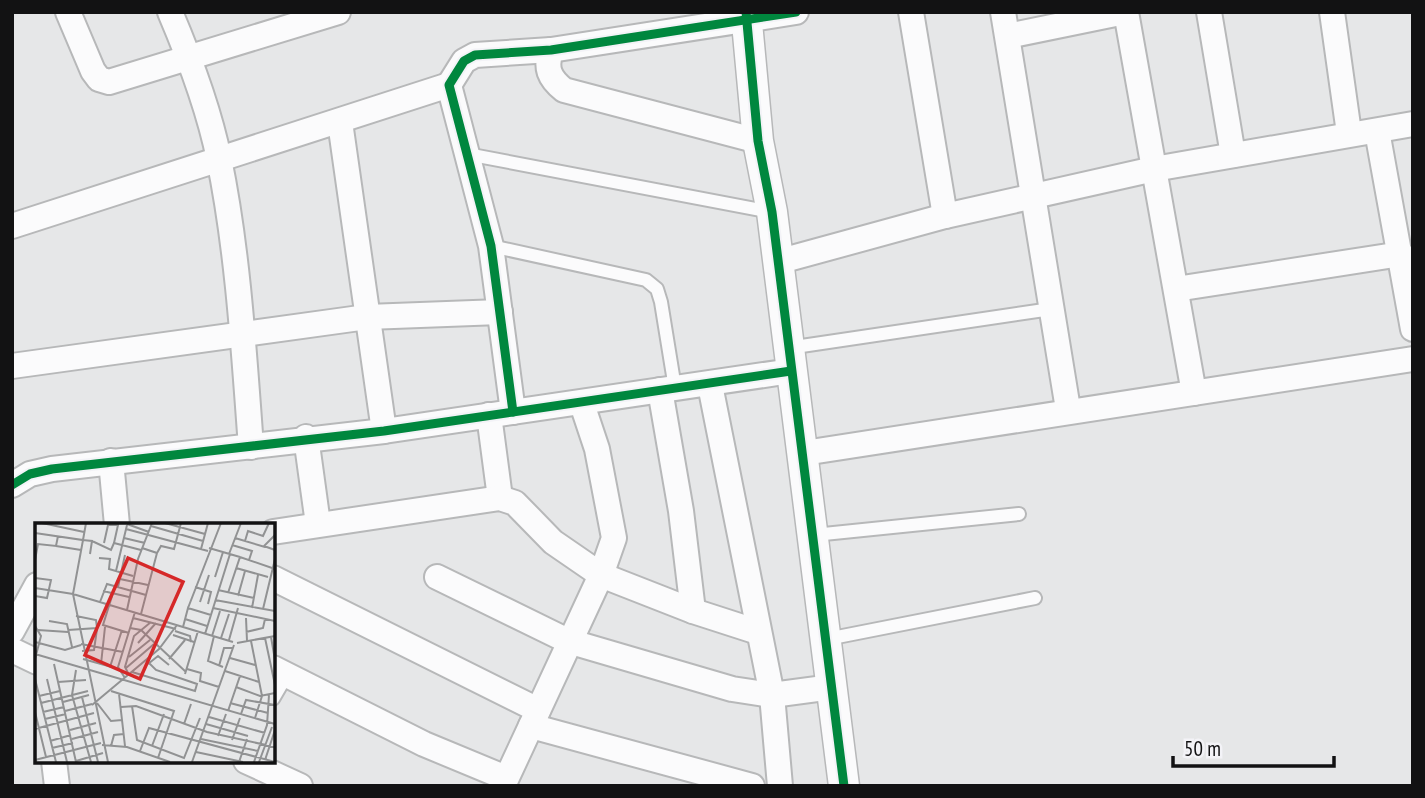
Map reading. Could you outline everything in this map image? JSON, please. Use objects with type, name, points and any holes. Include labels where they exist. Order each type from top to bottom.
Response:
[{"type":"street","points":[[68,12],[99,79],[118,81],[190,59],[290,19],[338,12]]},
{"type":"street","points":[[170,12],[190,59],[219,159],[242,332],[251,447]]},
{"type":"street","points":[[12,226],[449,85],[464,61],[475,55],[551,50],[747,15],[796,12]]},
{"type":"street","points":[[911,12],[944,216]]},
{"type":"street","points":[[1068,410],[1005,24],[1125,12],[1194,393]]},
{"type":"street","points":[[1209,12],[1233,155]]},
{"type":"street","points":[[1332,12],[1349,133]]},
{"type":"street","points":[[747,15],[758,141],[772,212],[844,786]]},
{"type":"street","points":[[551,50],[547,63],[551,79],[564,90],[758,141]]},
{"type":"street","points":[[449,85],[491,246],[500,312],[500,498]]},
{"type":"street","points":[[340,122],[384,430]]},
{"type":"street","points":[[777,262],[944,216],[1032,199],[1154,169],[1413,124]]},
{"type":"street","points":[[1377,131],[1413,329]]},
{"type":"street","points":[[1176,289],[1401,254]]},
{"type":"street","points":[[12,366],[242,332],[367,317],[500,312]]},
{"type":"street","points":[[12,485],[30,474],[111,461],[251,447],[306,437],[384,430],[710,385],[789,359]]},
{"type":"street","points":[[804,453],[1068,410],[1413,359]]},
{"type":"street","points":[[710,385],[772,695],[779,786]]},
{"type":"street","points":[[667,389],[693,611]]},
{"type":"street","points":[[280,671],[505,782],[568,641],[601,575],[614,538],[597,449],[582,404]]},
{"type":"street","points":[[306,437],[318,524]]},
{"type":"street","points":[[111,461],[117,523]]},
{"type":"street","points":[[275,532],[500,498],[515,503],[553,542],[601,575],[693,611],[758,632]]},
{"type":"street","points":[[437,577],[568,641],[732,689],[772,695],[832,687]]},
{"type":"street","points":[[275,579],[534,718],[752,786]]},
{"type":"street","points":[[12,631],[35,589]]},
{"type":"street","points":[[12,650],[35,661]]},
{"type":"street","points":[[54,763],[57,786]]},
{"type":"street","points":[[255,772],[300,786]]},
{"type":"lane","points":[[467,153],[772,212]]},
{"type":"lane","points":[[491,246],[646,280],[657,289],[661,302],[667,389]]},
{"type":"lane","points":[[789,359],[1051,309]]},
{"type":"lane","points":[[814,535],[1019,514]]},
{"type":"lane","points":[[826,639],[1035,598]]},
{"type":"lane","points":[[275,691],[280,671]]},
{"type":"cycle path","points":[[746,12],[758,141],[772,212],[844,786]]},
{"type":"cycle path","points":[[513,412],[491,246],[449,85],[464,61],[475,55],[551,50],[796,12]]},
{"type":"cycle path","points":[[12,485],[30,474],[52,469],[384,431],[791,371]]}]
